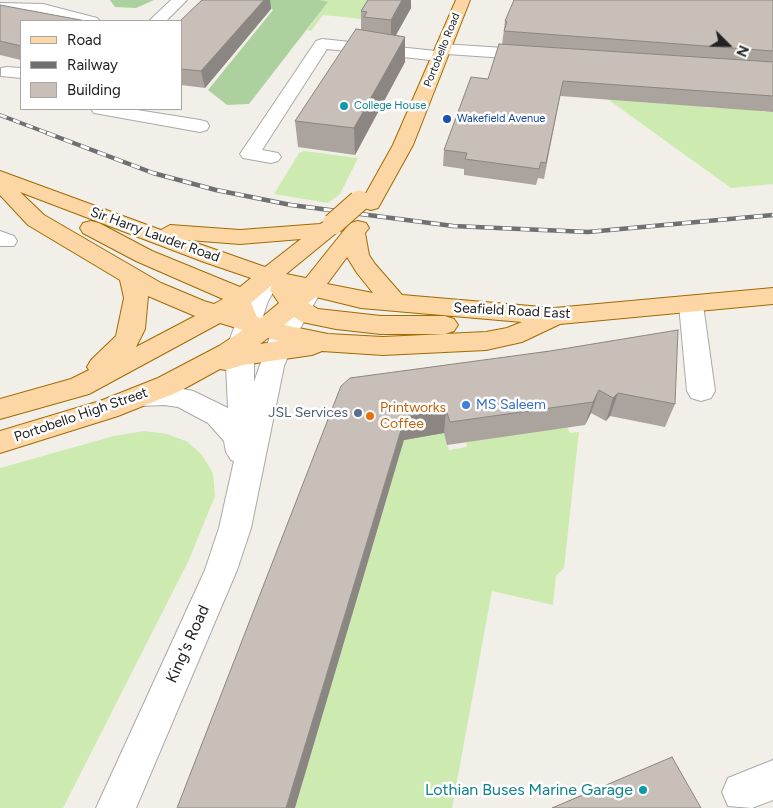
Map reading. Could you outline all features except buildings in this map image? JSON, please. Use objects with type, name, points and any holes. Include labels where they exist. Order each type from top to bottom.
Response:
[{"type":"main road","name":"Portobello Road","points":[[280,272],[294,253],[365,202],[382,181],[403,145],[463,0]]},
{"type":"main road","name":"Sir Harry Lauder Road","points":[[0,178],[134,228],[280,272],[311,288]]},
{"type":"main road","points":[[0,178],[144,256],[217,284],[231,292],[249,334]]},
{"type":"main road","points":[[0,183],[36,220],[131,277],[249,334],[328,343],[383,346],[486,341],[513,336],[554,316]]},
{"type":"main road","name":"Portobello Road","points":[[311,288],[323,270],[356,231],[365,202]]},
{"type":"main road","points":[[134,228],[240,237],[329,227]]},
{"type":"main road","points":[[356,231],[358,255],[366,268],[396,304]]},
{"type":"main road","points":[[280,272],[283,292],[295,307],[312,316],[336,321],[399,326],[475,325],[554,316]]},
{"type":"main road","points":[[79,387],[127,341],[135,314],[136,298],[131,277]]},
{"type":"main road","name":"Seafield Road East","points":[[311,288],[361,300],[554,316],[773,296]]},
{"type":"main road","points":[[0,409],[79,387],[249,334]]},
{"type":"main road","name":"Portobello High Street","points":[[0,442],[100,412],[141,396],[196,371],[249,334]]},
{"type":"street","points":[[158,20],[180,0]]},
{"type":"street","points":[[0,8],[43,9],[88,20]]},
{"type":"street","points":[[271,157],[250,154],[322,44],[441,52],[552,56]]},
{"type":"street","points":[[106,110],[200,126]]},
{"type":"street","name":"King's Road","points":[[247,476],[249,334],[256,301],[280,272]]},
{"type":"street","name":"King's Road","points":[[249,334],[295,307],[311,288]]},
{"type":"street","points":[[690,305],[701,391]]},
{"type":"street","name":"King's Road","points":[[116,808],[221,570],[235,528],[259,412],[249,334]]},
{"type":"street","points":[[141,396],[164,395],[183,398],[218,415],[238,437],[247,476]]},
{"type":"green space","points":[[110,0],[154,0],[136,8],[115,7]]},
{"type":"green space","points":[[198,0],[320,0],[328,2],[249,104],[227,105],[208,90],[273,10],[269,7]]},
{"type":"green space","points":[[305,0],[386,0],[385,3],[412,6],[411,8],[381,5],[371,20],[323,15],[311,31],[307,30],[328,2]]},
{"type":"green space","points":[[612,92],[612,100],[656,94],[658,103],[665,104],[702,98],[703,107],[711,108],[757,102],[762,112],[773,111],[773,184],[731,188],[606,98]]},
{"type":"green space","points":[[304,151],[358,158],[340,194],[328,203],[274,194],[299,153]]},
{"type":"green space","points":[[567,427],[570,433],[579,432],[564,568],[556,576],[553,605],[492,591],[452,808],[295,808],[402,447],[386,439],[444,433],[449,450],[467,447],[466,442]]},
{"type":"green space","points":[[144,431],[167,434],[188,442],[202,455],[213,473],[215,496],[189,560],[63,808],[0,808],[0,468],[114,436]]},
{"type":"railway","points":[[0,115],[50,134]]},
{"type":"railway","points":[[47,133],[153,173],[216,190],[291,205],[453,226],[588,232],[773,215]]},
{"type":"place","name":"College House","points":[[344,106]]},
{"type":"place","name":"Wakefield Avenue","points":[[447,119]]},
{"type":"place","name":"MS Saleem","points":[[466,405]]},
{"type":"place","name":"JSL Services","points":[[358,413]]},
{"type":"place","name":"Printworks Coffee","points":[[370,416]]},
{"type":"place","name":"Lothian Buses Marine Garage","points":[[643,790]]}]
